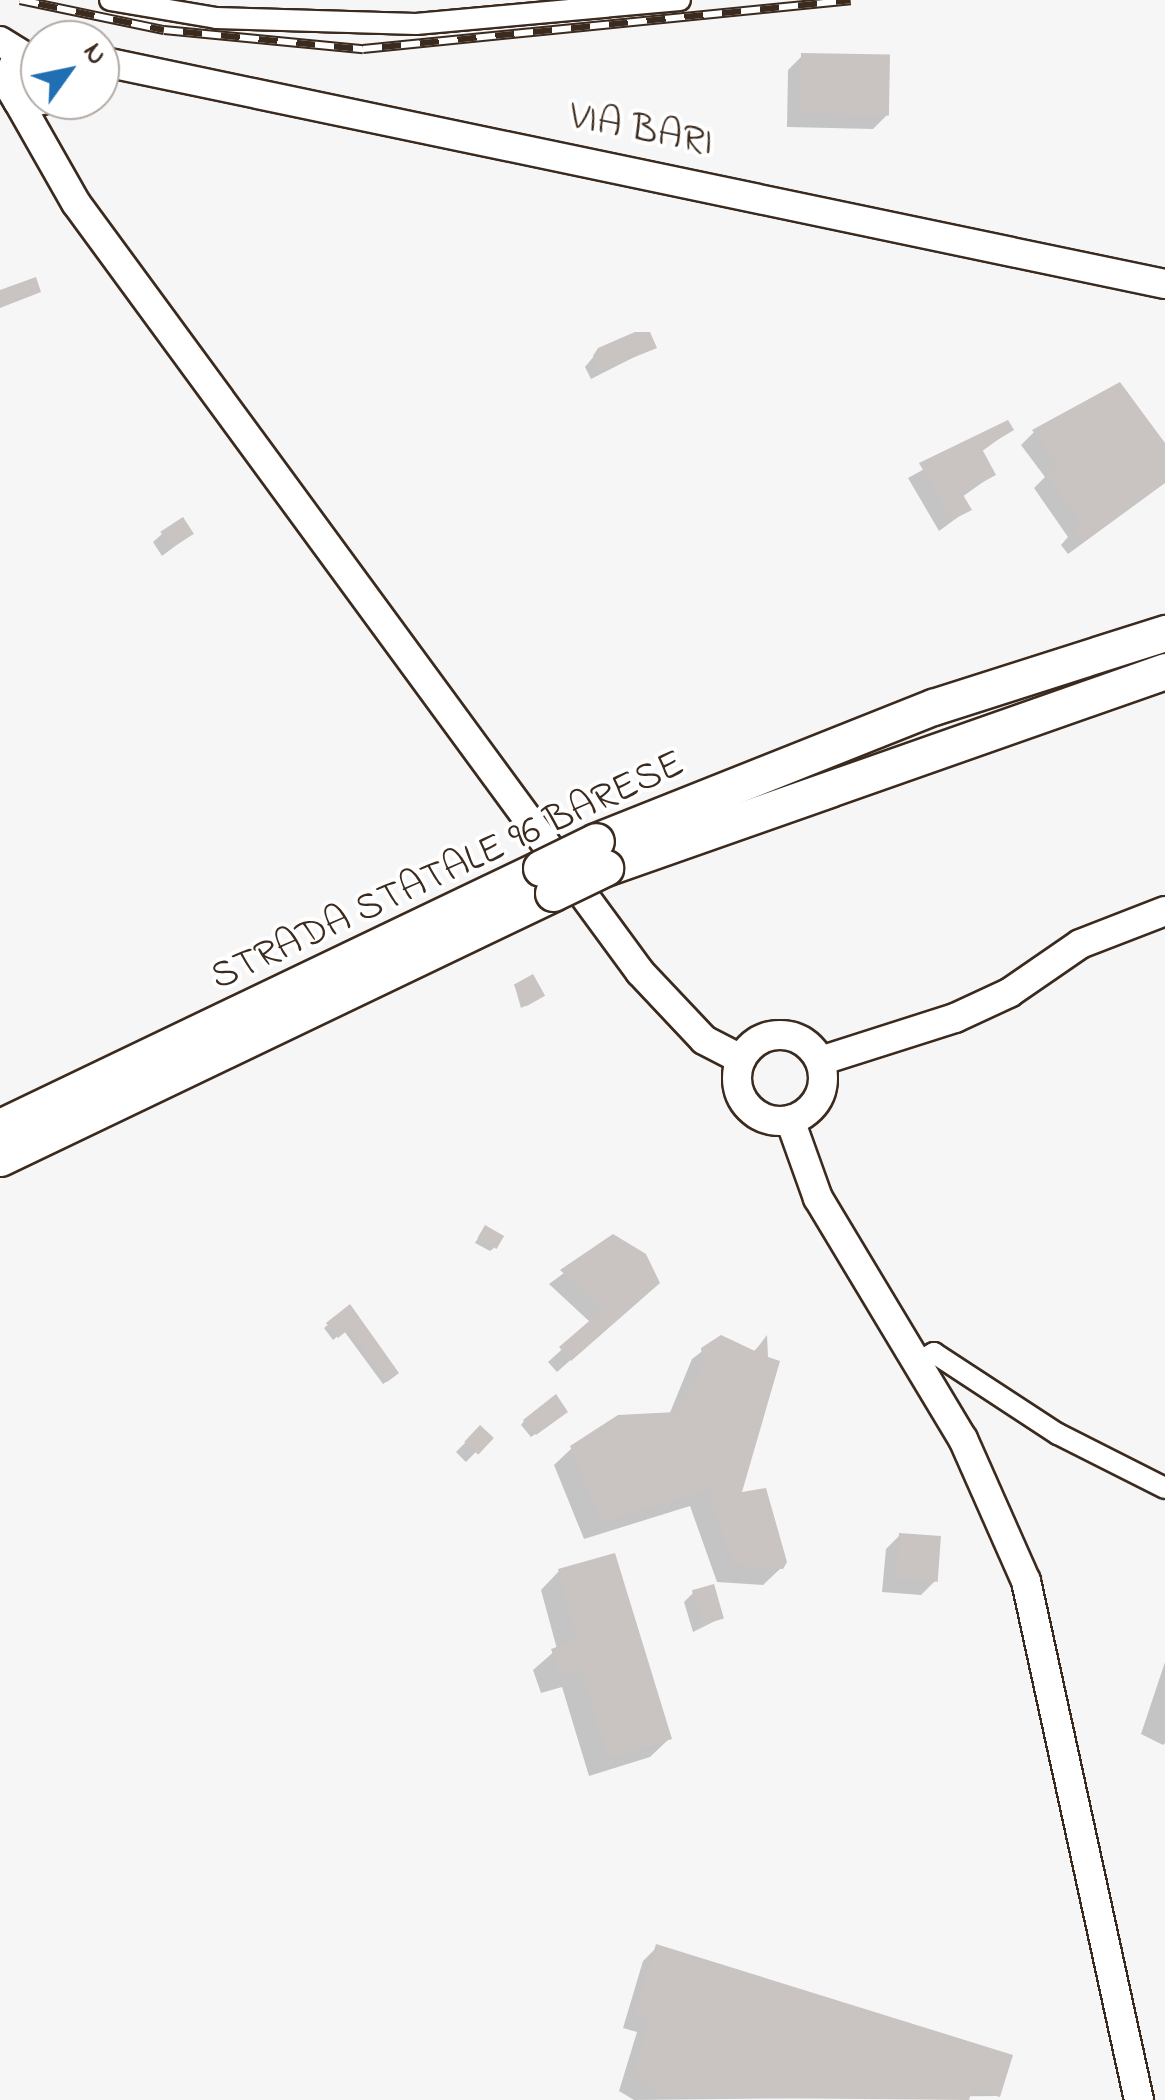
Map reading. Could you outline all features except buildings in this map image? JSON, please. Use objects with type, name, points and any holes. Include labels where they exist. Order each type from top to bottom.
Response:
[{"type":"highway","name":"STRADA STATALE 96 BARESE","points":[[0,1126],[934,707],[1165,633]]},
{"type":"highway","name":"STRADA STATALE 96 BARESE","points":[[600,855],[1165,671]]},
{"type":"highway","points":[[1046,710],[1165,694]]},
{"type":"highway","name":"STRADA STATALE 96 BARESE","points":[[0,1158],[547,880]]},
{"type":"main road","points":[[20,65],[10,69],[20,90]]},
{"type":"main road","name":"VIA BARI","points":[[120,70],[1165,284]]},
{"type":"main road","points":[[34,120],[54,167],[640,972],[704,1040],[741,1059]]},
{"type":"main road","points":[[820,1062],[955,1018],[1008,993],[1080,944],[1165,911]]},
{"type":"main road","points":[[774,1035],[802,1040],[820,1062],[822,1091],[814,1104],[790,1120],[751,1110],[738,1086],[741,1059],[774,1035]]},
{"type":"main road","points":[[790,1120],[818,1198],[972,1456],[1026,1581],[1140,2100]]},
{"type":"street","points":[[110,0],[216,18],[416,24],[680,0]]},
{"type":"street","points":[[916,1364],[934,1353],[1058,1434],[1165,1488]]},
{"type":"railway","points":[[20,0],[164,30],[363,49],[851,0]]}]
